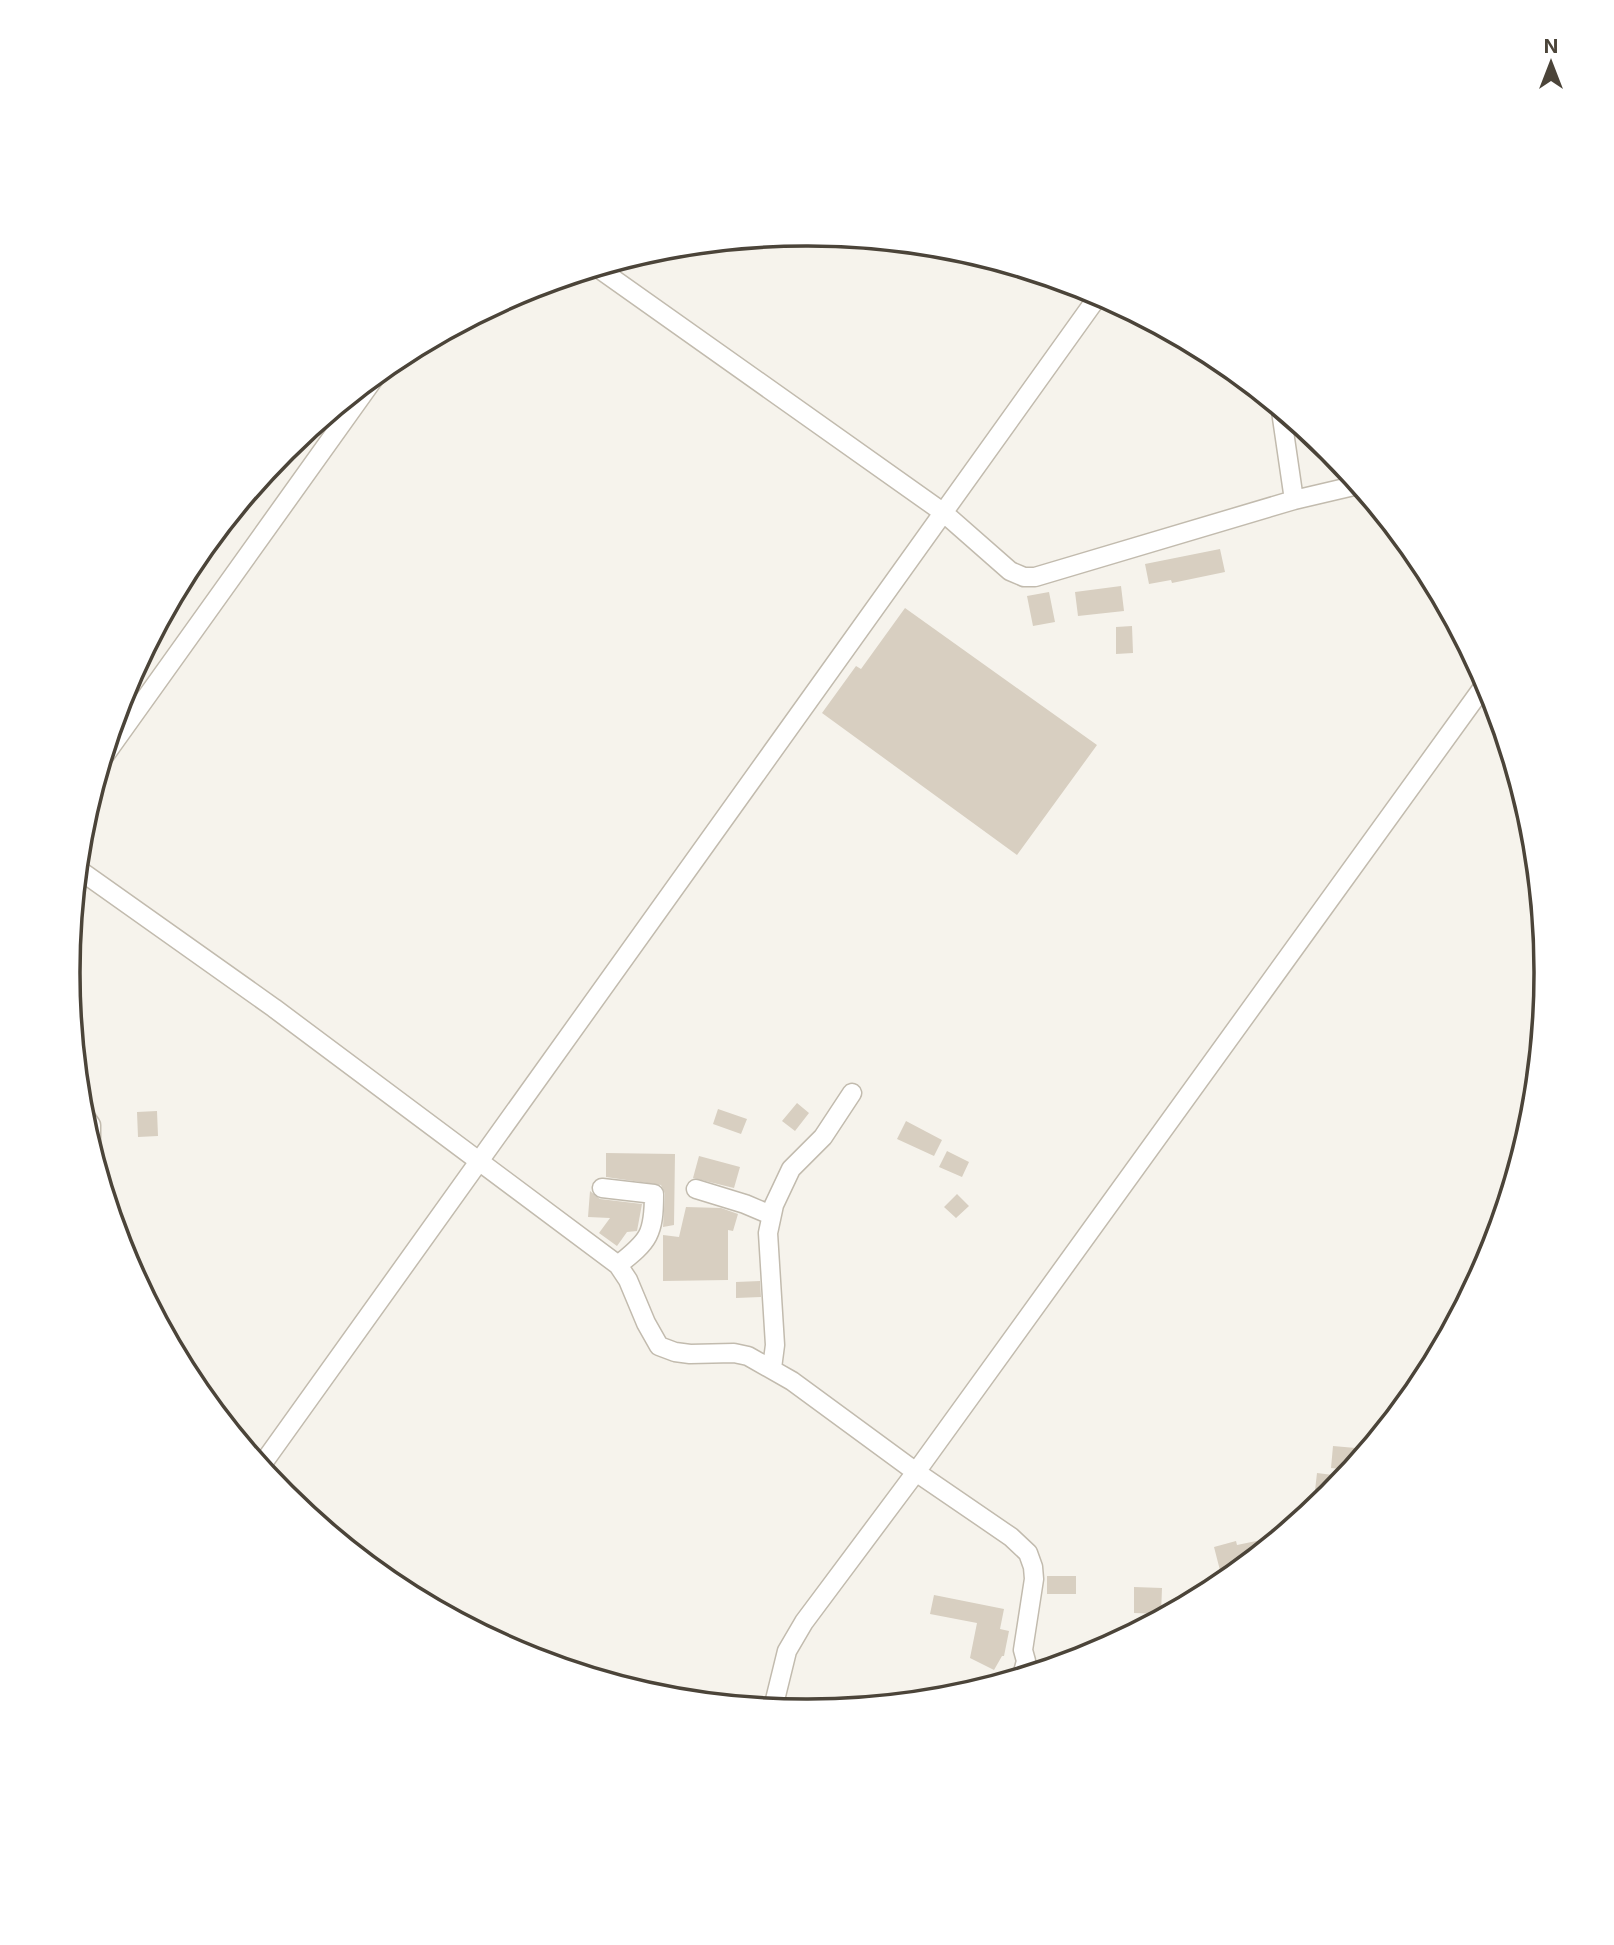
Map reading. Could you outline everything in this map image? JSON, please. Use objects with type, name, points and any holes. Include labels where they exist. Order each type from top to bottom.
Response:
[{"type":"street","points":[[607,275],[944,513],[1010,571],[1024,577],[1035,577],[1294,500],[1348,487]]},
{"type":"street","points":[[266,1458],[1092,304]]},
{"type":"street","points":[[122,731],[357,403]]},
{"type":"street","points":[[1283,423],[1294,500]]},
{"type":"street","points":[[775,1698],[794,1636],[916,1472],[1478,694]]},
{"type":"street","points":[[87,876],[479,1158],[618,1265],[628,1280],[659,1346],[690,1354],[734,1353],[748,1356],[772,1368],[1011,1537],[1028,1553],[1033,1567],[1034,1579],[1023,1650],[1027,1664]]},
{"type":"street","points":[[772,1368],[775,1345],[768,1233],[771,1215],[792,1169],[823,1136],[852,1093]]},
{"type":"street","points":[[602,1188],[654,1194],[653,1218],[647,1240],[618,1265]]},
{"type":"street","points":[[696,1189],[771,1215]]},
{"type":"building","points":[[1220,549],[1225,572],[1172,583],[1171,580],[1149,584],[1145,564]]},
{"type":"building","points":[[1121,586],[1124,611],[1078,616],[1075,592]]},
{"type":"building","points":[[1049,592],[1055,622],[1033,626],[1027,596]]},
{"type":"building","points":[[905,608],[1097,745],[1017,855],[822,713],[856,666],[861,669]]},
{"type":"building","points":[[1132,626],[1133,653],[1116,654],[1116,627]]},
{"type":"building","points":[[797,1103],[809,1113],[795,1131],[782,1121]]},
{"type":"building","points":[[718,1109],[747,1119],[741,1134],[713,1124]]},
{"type":"building","points":[[157,1111],[158,1136],[138,1137],[137,1112]]},
{"type":"building","points":[[906,1121],[942,1140],[934,1156],[897,1139]]},
{"type":"building","points":[[947,1151],[969,1162],[962,1177],[939,1167]]},
{"type":"building","points":[[606,1153],[675,1154],[674,1225],[663,1227],[665,1194],[661,1185],[606,1177]]},
{"type":"building","points":[[699,1156],[740,1167],[734,1188],[693,1178]]},
{"type":"building","points":[[590,1191],[600,1199],[642,1204],[637,1231],[627,1232],[617,1246],[599,1233],[610,1218],[588,1217]]},
{"type":"building","points":[[957,1194],[969,1206],[956,1218],[944,1207]]},
{"type":"building","points":[[686,1207],[721,1208],[738,1214],[733,1231],[728,1230],[728,1280],[663,1281],[663,1235],[679,1237]]},
{"type":"building","points":[[760,1281],[761,1297],[736,1298],[736,1282]]},
{"type":"building","points":[[1333,1446],[1356,1448],[1337,1469],[1331,1468]]},
{"type":"building","points":[[1317,1473],[1332,1475],[1321,1486],[1315,1492]]},
{"type":"building","points":[[1260,1540],[1220,1570],[1214,1547],[1236,1541],[1237,1545]]},
{"type":"building","points":[[1047,1576],[1076,1576],[1076,1594],[1047,1594]]},
{"type":"building","points":[[1134,1587],[1162,1588],[1161,1607],[1148,1614],[1134,1613]]},
{"type":"building","points":[[934,1595],[1004,1609],[1000,1629],[1009,1631],[1004,1656],[994,1670],[970,1658],[977,1623],[930,1614]]}]
